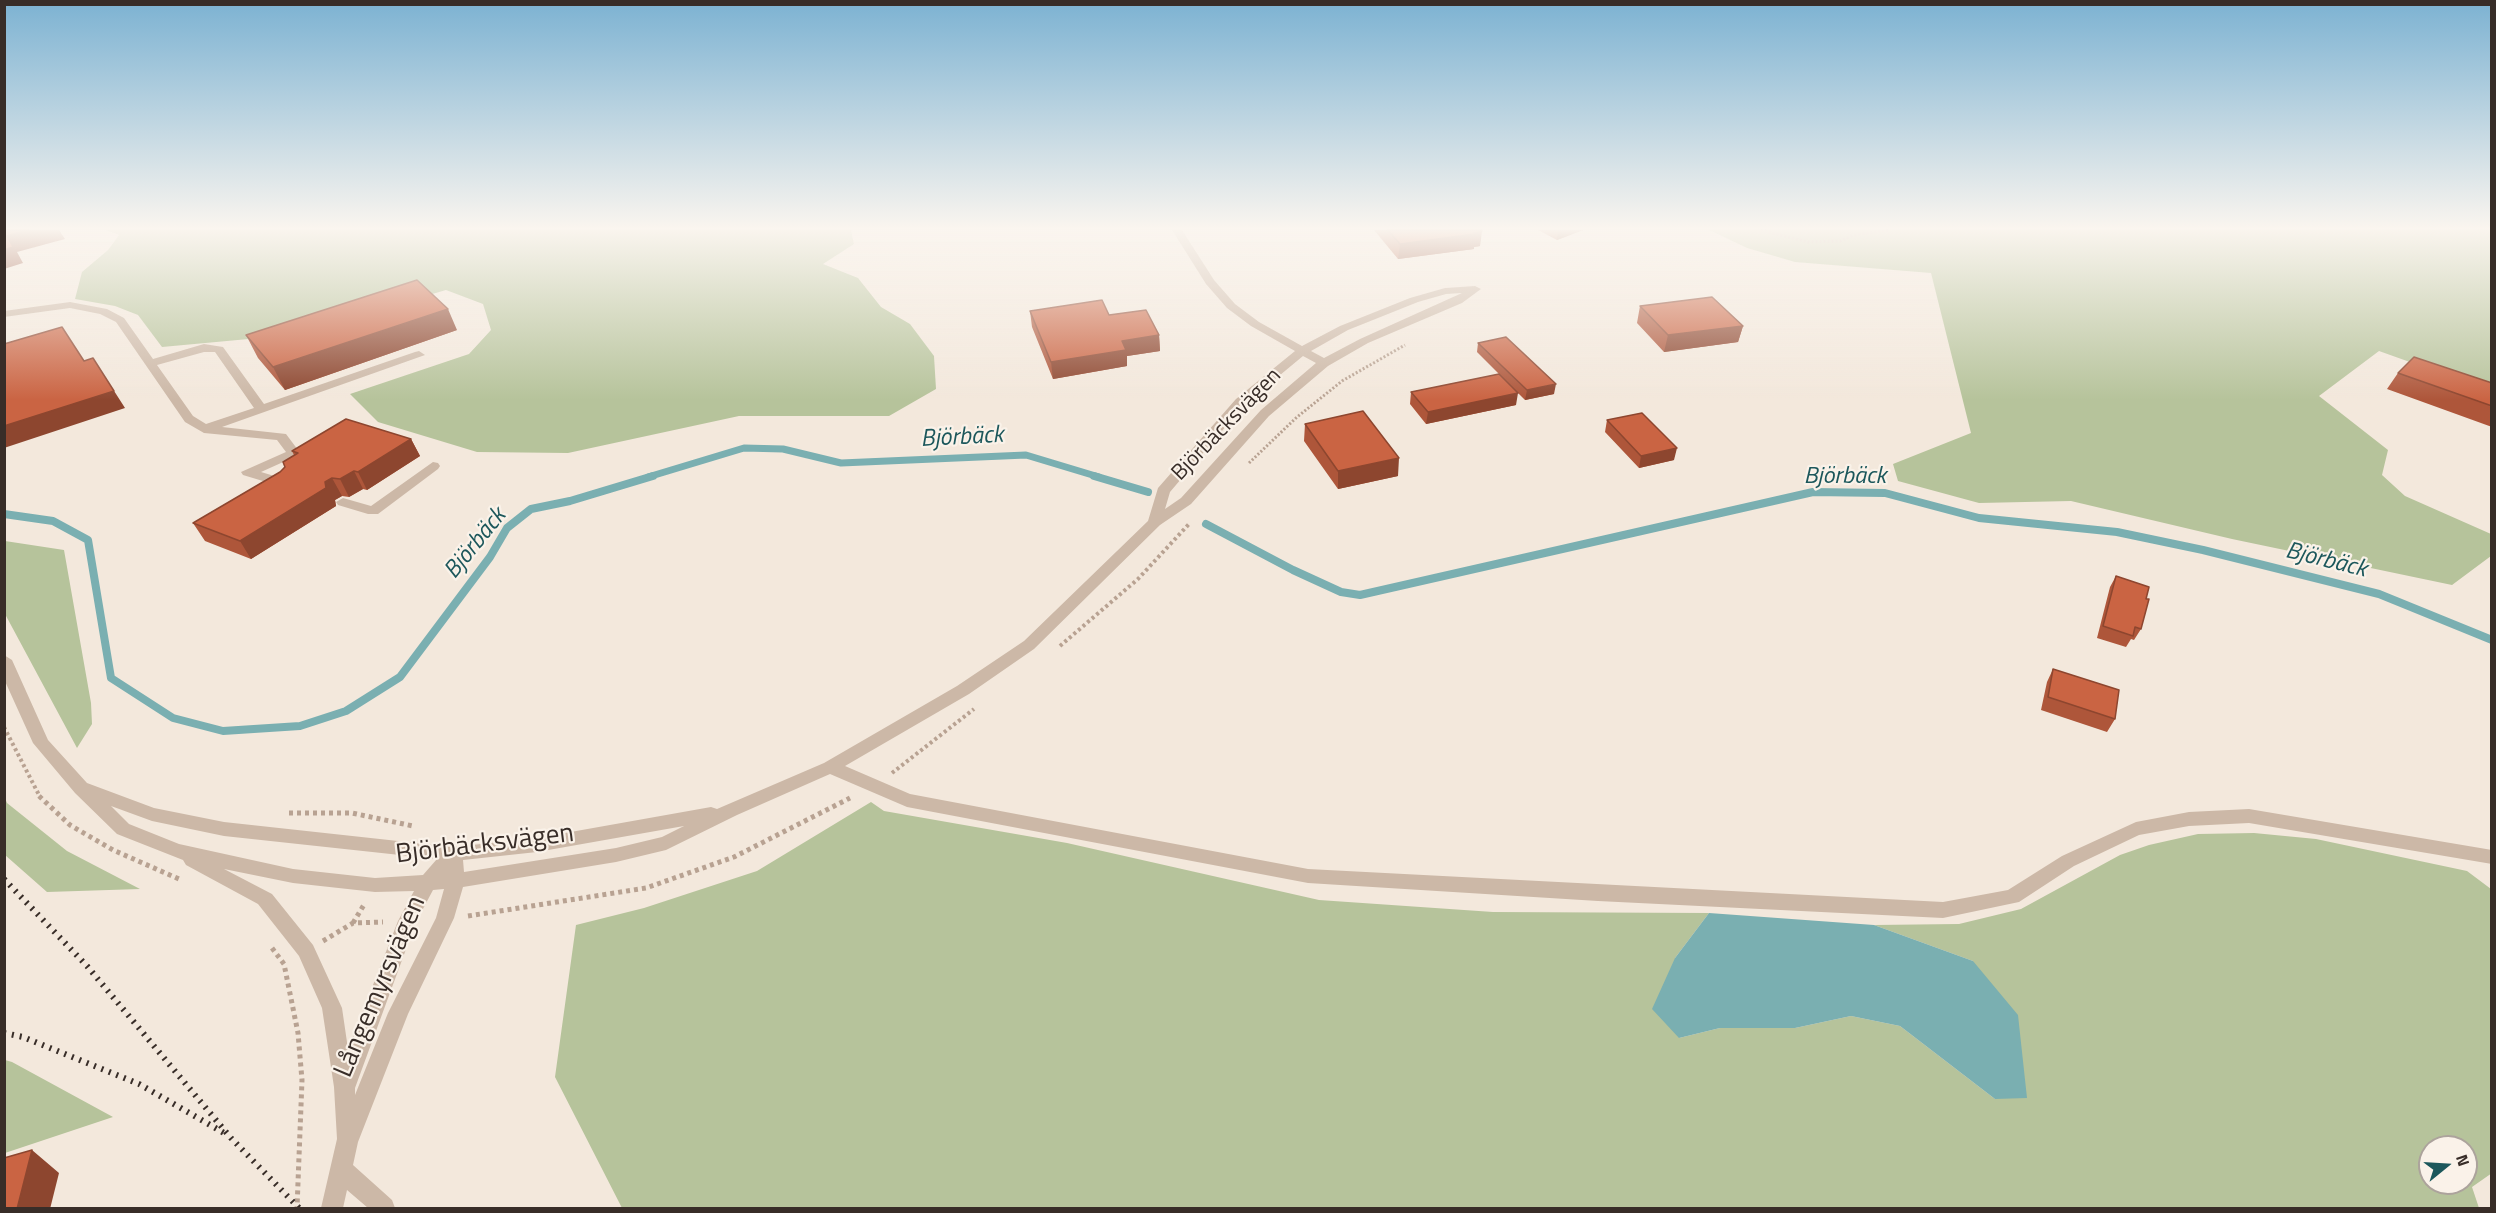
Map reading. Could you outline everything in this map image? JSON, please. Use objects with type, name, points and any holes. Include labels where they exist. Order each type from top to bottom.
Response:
[{"type":"street","points":[[1214,287],[1231,306],[1324,363]]},
{"type":"street","name":"Björbäcksvägen","points":[[4,660],[41,743],[81,788],[123,829],[176,851],[293,876],[375,885],[456,881],[616,855],[666,843],[731,810],[831,767],[963,690],[1029,645],[1155,522],[1186,501],[1264,413],[1324,363],[1364,341],[1458,301],[1475,289],[1445,291],[1414,300],[1344,328],[1302,351],[1240,402],[1200,446],[1163,491],[1155,522]]},
{"type":"street","points":[[4,314],[70,305],[103,310],[120,320],[189,419],[204,429],[281,437],[294,454],[248,472],[286,484]]},
{"type":"street","points":[[150,363],[204,348],[219,349],[262,410]]},
{"type":"street","points":[[204,429],[420,355]]},
{"type":"street","points":[[343,502],[373,511],[433,466]]},
{"type":"street","points":[[831,767],[877,785],[907,800],[1308,876],[1943,910],[2012,897],[2068,861],[2136,829],[2188,819],[2248,816],[2492,857]]},
{"type":"street","name":"Björbäcksvägen","points":[[81,788],[152,813],[224,829],[453,854],[537,845],[731,810]]},
{"type":"street","points":[[176,851],[265,899],[306,951],[332,1008],[344,1088]]},
{"type":"street","name":"Långemyrsvägen","points":[[347,1142],[344,1088],[407,921],[427,883],[453,854]]},
{"type":"street","name":"Långemyrsvägen","points":[[332,1209],[347,1142],[398,1012],[445,918],[456,881],[453,854]]},
{"type":"street","points":[[341,1169],[384,1209]]},
{"type":"path","points":[[1246,465],[1297,417],[1342,381],[1414,340]]},
{"type":"path","points":[[1055,649],[1138,579],[1194,518]]},
{"type":"path","points":[[445,918],[646,888],[734,857],[817,813],[877,785],[981,705]]},
{"type":"path","points":[[297,1209],[302,1080],[298,1033],[284,964],[353,923],[407,921]]},
{"type":"green space","points":[[78,287],[865,287],[881,307],[910,324],[934,356],[936,389],[889,416],[739,416],[568,453],[477,452],[378,422],[350,394],[469,354],[491,330],[483,304],[446,290],[292,335],[162,347],[138,315],[115,306],[75,299]]},
{"type":"green space","points":[[1934,287],[2491,287],[2491,391],[2379,351],[2319,396],[2388,450],[2382,475],[2405,496],[2491,534],[2491,556],[2452,585],[2232,539],[2071,501],[1979,503],[1898,481],[1893,464],[1971,433]]},
{"type":"green space","points":[[5,541],[64,550],[91,703],[92,724],[77,748],[5,614]]},
{"type":"green space","points":[[4,796],[7,803],[67,851],[140,889],[47,892],[5,855]]},
{"type":"green space","points":[[871,802],[884,811],[1067,843],[1319,900],[1493,912],[1709,913],[1675,958],[1679,1038],[1720,1028],[1795,1028],[1851,1016],[1900,1026],[1995,1099],[1973,961],[1874,925],[1959,924],[2021,909],[2120,855],[2149,845],[2198,834],[2254,833],[2316,839],[2467,871],[2491,889],[2492,1173],[2478,1183],[2478,1135],[2418,1135],[2418,1195],[2475,1195],[2479,1208],[622,1208],[555,1077],[576,925],[644,908],[757,871]]},
{"type":"green space","points":[[5,1060],[12,1062],[113,1117],[5,1153]]},
{"type":"water","points":[[1709,913],[1874,925],[1973,961],[2018,1015],[2027,1098],[1995,1099],[1900,1026],[1851,1016],[1795,1028],[1720,1028],[1679,1038],[1652,1009],[1675,958]]},
{"type":"building","points":[[396,287],[424,287],[448,309],[273,367],[246,335]]},
{"type":"building","points":[[1712,297],[1743,326],[1668,335],[1640,306]]},
{"type":"building","points":[[1102,300],[1109,315],[1146,310],[1159,335],[1122,341],[1126,350],[1051,362],[1030,311]]},
{"type":"building","points":[[62,327],[84,361],[93,358],[114,391],[4,426],[4,344]]},
{"type":"building","points":[[1506,337],[1556,384],[1527,390],[1478,343]]},
{"type":"building","points":[[2414,357],[2492,383],[2492,406],[2398,373]]},
{"type":"building","points":[[1499,374],[1518,393],[1428,412],[1411,392]]},
{"type":"building","points":[[1363,411],[1399,458],[1338,471],[1305,424]]},
{"type":"building","points":[[1642,413],[1677,448],[1641,456],[1607,420]]},
{"type":"building","points":[[346,419],[411,439],[358,472],[354,471],[340,479],[332,478],[325,482],[326,488],[240,541],[193,523],[280,472],[285,467],[283,462],[298,453],[292,451]]},
{"type":"building","points":[[2116,576],[2149,587],[2146,599],[2149,599],[2141,629],[2135,627],[2133,636],[2103,626]]},
{"type":"building","points":[[2053,669],[2119,690],[2115,719],[2048,697]]},
{"type":"building","points":[[32,1150],[17,1209],[4,1209],[4,1158]]},
{"type":"waterway","name":"Björbäck","points":[[648,477],[744,448],[783,449],[841,463],[1026,455],[1099,477]]},
{"type":"waterway","name":"Björbäck","points":[[4,514],[53,521],[88,540],[111,678],[173,718],[223,731],[300,726],[346,711],[400,677],[490,557],[507,528],[531,509],[570,501],[653,476]]},
{"type":"waterway","name":"Björbäck","points":[[1094,476],[1148,492]]},
{"type":"waterway","name":"Björbäck","points":[[1206,524],[1293,570],[1341,592],[1360,595],[1813,492],[1885,493],[1979,518],[2117,532],[2203,550],[2379,594],[2492,640]]},
{"type":"railway","points":[[4,879],[87,966],[231,1138],[299,1208]]},
{"type":"railway","points":[[4,1033],[23,1037],[139,1084],[224,1133]]}]
